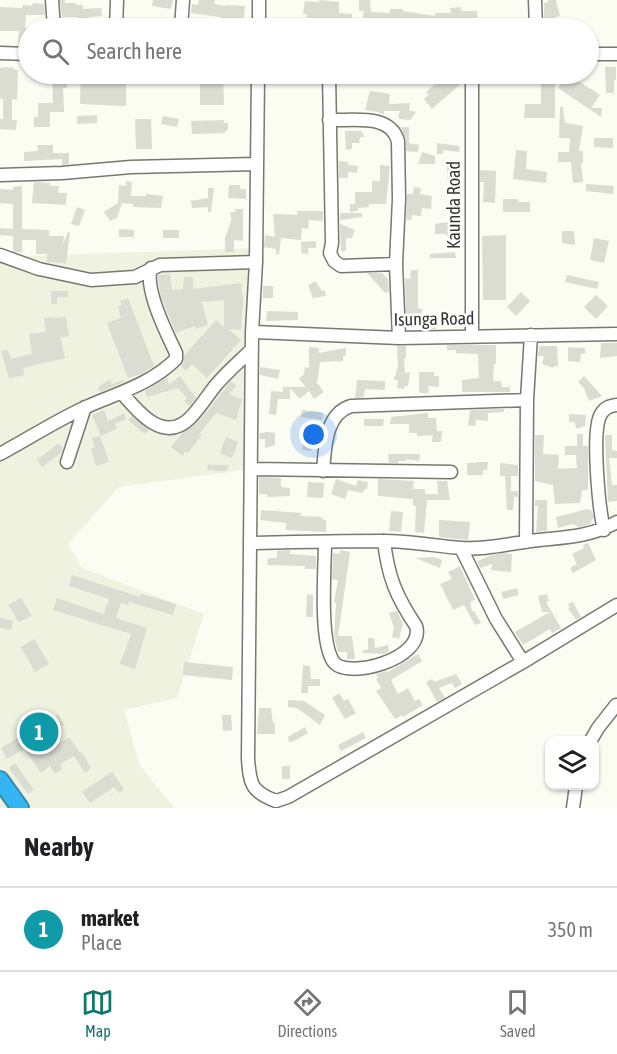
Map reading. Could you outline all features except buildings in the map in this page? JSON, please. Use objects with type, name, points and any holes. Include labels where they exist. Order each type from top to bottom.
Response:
[{"type":"highway","points":[[0,780],[20,808]]},
{"type":"street","points":[[52,0],[53,18]]},
{"type":"street","points":[[116,18],[117,0]]},
{"type":"street","points":[[182,18],[183,0]]},
{"type":"street","points":[[259,0],[259,18]]},
{"type":"street","points":[[535,0],[536,18]]},
{"type":"street","points":[[0,53],[18,54]]},
{"type":"street","points":[[599,54],[617,54]]},
{"type":"street","points":[[258,84],[256,262],[252,332],[248,759],[250,781],[256,791],[276,801],[288,797],[523,662],[617,605]]},
{"type":"street","points":[[329,84],[332,243],[330,253],[334,261],[341,266],[396,264]]},
{"type":"street","name":"Kaunda Road","points":[[472,84],[472,336]]},
{"type":"street","points":[[329,120],[382,122],[395,132],[398,141],[399,199],[396,264],[399,338]]},
{"type":"street","points":[[0,175],[131,167],[257,164]]},
{"type":"street","points":[[0,255],[39,269],[91,280],[135,277],[160,265],[256,262]]},
{"type":"street","points":[[0,454],[85,407],[122,393],[162,373],[177,357],[155,302],[149,277],[151,268]]},
{"type":"street","name":"Isunga Road","points":[[252,332],[399,338],[617,334]]},
{"type":"street","points":[[526,542],[526,400],[531,335]]},
{"type":"street","points":[[122,393],[142,416],[156,425],[162,427],[180,425],[189,419],[217,384],[252,349]]},
{"type":"street","points":[[323,471],[329,429],[342,409],[351,406],[526,400]]},
{"type":"street","points":[[604,530],[597,492],[598,422],[603,411],[617,405]]},
{"type":"street","points":[[67,462],[85,407]]},
{"type":"street","points":[[252,469],[451,472]]},
{"type":"street","points":[[251,543],[384,541],[461,548],[491,548],[526,542],[562,540],[604,530],[617,522]]},
{"type":"street","points":[[325,542],[325,631],[328,651],[333,662],[348,669],[387,662],[407,651],[417,640],[416,626],[393,588],[388,572],[384,541]]},
{"type":"street","points":[[461,548],[496,619],[523,662]]},
{"type":"street","points":[[594,736],[616,705]]},
{"type":"street","points":[[573,808],[575,790]]},
{"type":"shaded area","points":[[252,248],[251,469],[119,487],[68,544],[82,568],[204,614],[177,698],[124,710],[140,766],[174,808],[0,808],[0,257]]},
{"type":"place","name":"market","points":[[39,732]]}]
